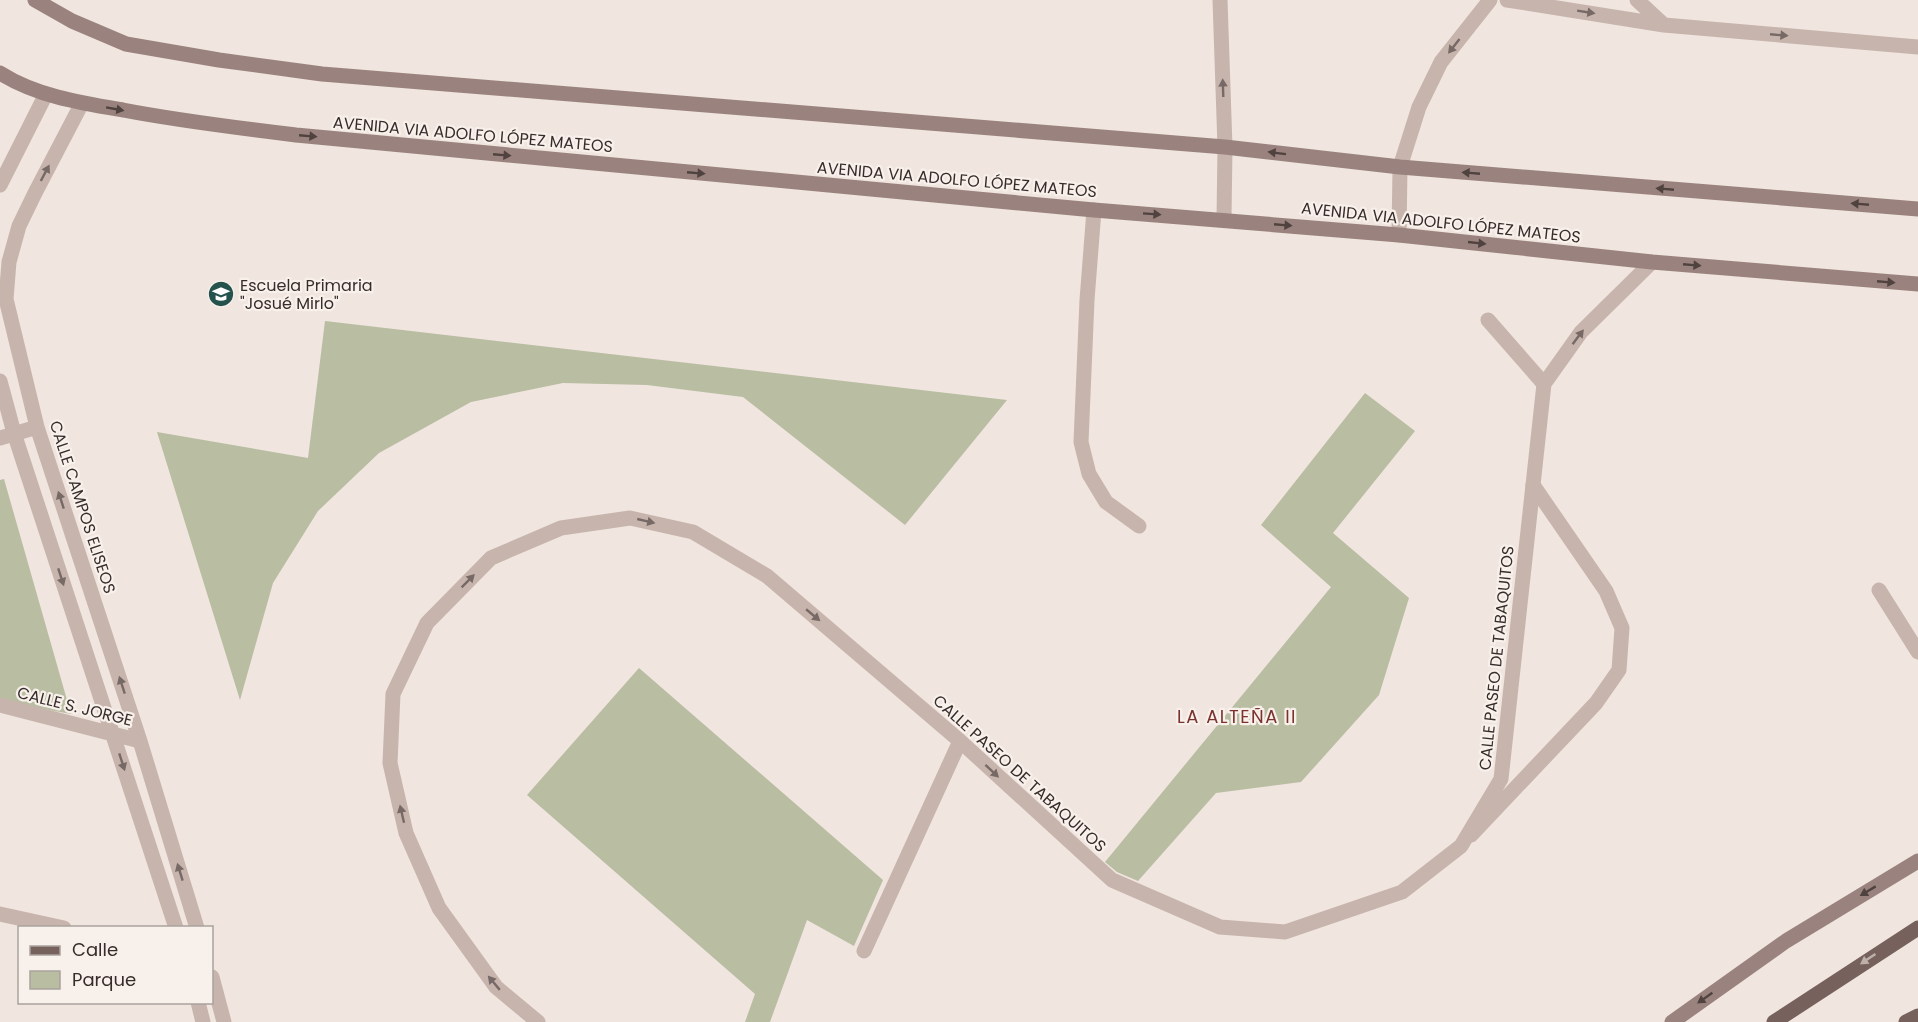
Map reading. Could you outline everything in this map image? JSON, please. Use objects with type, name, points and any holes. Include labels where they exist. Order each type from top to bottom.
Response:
[{"type":"main road","points":[[35,0],[72,21],[126,44],[322,74],[1225,147],[1400,167],[1918,209]]},
{"type":"main road","name":"AVENIDA VIA ADOLFO LÓPEZ MATEOS","points":[[0,73],[46,94],[82,103],[189,122],[296,135],[1094,210],[1399,235],[1652,262],[1918,284]]},
{"type":"main road","points":[[1672,1022],[1786,941],[1918,861]]},
{"type":"main road","points":[[1774,1022],[1918,928]]},
{"type":"main road","points":[[1906,1022],[1918,1016]]},
{"type":"street","points":[[1220,0],[1225,147],[1224,219]]},
{"type":"street","points":[[1399,235],[1400,167],[1419,107],[1441,62],[1490,0]]},
{"type":"street","points":[[1507,0],[1664,25],[1918,47]]},
{"type":"street","points":[[1636,0],[1664,25]]},
{"type":"street","points":[[0,185],[46,94]]},
{"type":"street","name":"CALLE CAMPOS ELISEOS","points":[[82,103],[19,226],[9,262],[6,299],[37,427],[140,741],[197,926]]},
{"type":"street","points":[[1094,210],[1087,300],[1081,442],[1089,474],[1106,502],[1139,526]]},
{"type":"street","name":"CALLE PASEO DE TABAQUITOS","points":[[538,1022],[496,987],[439,908],[406,833],[390,764],[393,694],[427,623],[491,558],[561,528],[630,518],[693,532],[767,576],[960,741],[1112,880],[1220,927],[1285,932],[1402,892],[1461,846],[1501,779],[1544,384],[1581,332],[1652,262]]},
{"type":"street","points":[[1488,320],[1544,384]]},
{"type":"street","points":[[0,381],[7,436],[112,732],[176,926]]},
{"type":"street","points":[[7,436],[37,427]]},
{"type":"street","points":[[1461,846],[1596,703],[1619,670],[1622,628],[1606,591],[1533,485]]},
{"type":"street","points":[[1880,590],[1918,652]]},
{"type":"street","name":"CALLE S. JORGE","points":[[0,705],[140,741]]},
{"type":"street","points":[[864,951],[960,741]]},
{"type":"street","points":[[0,914],[59,926]]},
{"type":"street","points":[[213,981],[224,1022]]},
{"type":"street","points":[[198,1004],[203,1022]]},
{"type":"green space","points":[[325,321],[1007,400],[905,525],[743,397],[647,385],[563,383],[471,402],[379,453],[318,511],[273,583],[240,700],[157,432],[308,458]]},
{"type":"green space","points":[[1365,393],[1415,431],[1333,533],[1409,598],[1379,695],[1301,782],[1216,793],[1138,881],[1117,872],[1105,862],[1331,587],[1261,525]]},
{"type":"green space","points":[[4,479],[71,714],[0,701],[0,480]]},
{"type":"green space","points":[[639,668],[883,880],[854,946],[807,920],[770,1022],[745,1022],[755,994],[527,795]]},
{"type":"place","name":"Escuela Primaria \"Josué Mirlo\"","points":[[221,294]]},
{"type":"district","name":"LA ALTEÑA II","points":[[1237,717]]}]
